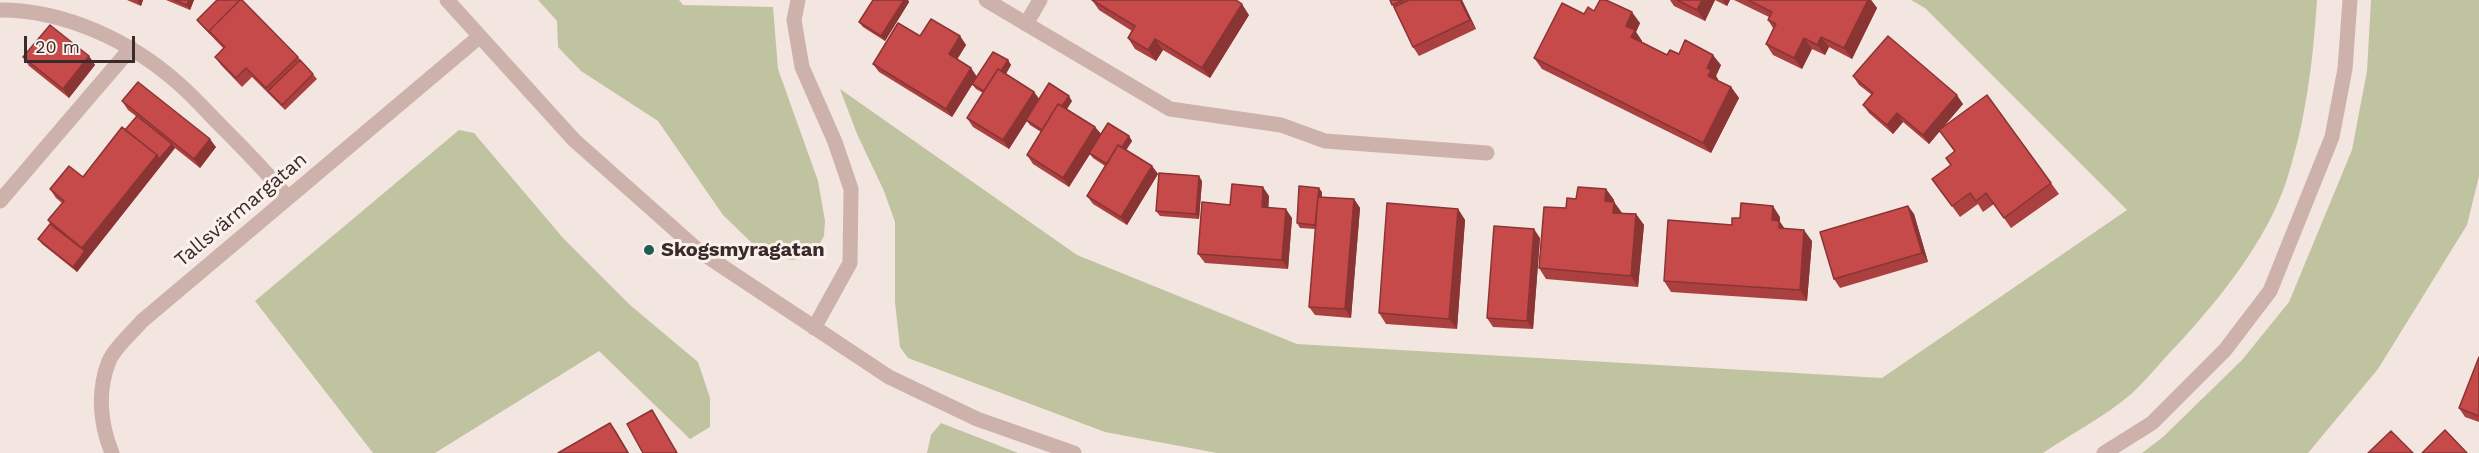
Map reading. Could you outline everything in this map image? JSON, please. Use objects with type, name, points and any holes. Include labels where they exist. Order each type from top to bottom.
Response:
[{"type":"street","points":[[447,0],[479,38],[574,140],[699,251],[889,377],[977,419],[1074,453]]},
{"type":"street","points":[[798,0],[794,20],[802,67],[835,142],[851,189],[850,263],[814,328]]},
{"type":"street","points":[[986,0],[1170,109],[1281,125],[1325,141],[1487,153]]},
{"type":"street","points":[[1026,24],[1040,0]]},
{"type":"street","points":[[2104,453],[2152,423],[2225,350],[2270,291],[2332,137],[2345,69],[2350,0]]},
{"type":"street","points":[[0,10],[19,10],[76,23],[131,48],[179,83],[269,175],[287,197]]},
{"type":"street","name":"Tallsvärmargatan","points":[[112,453],[107,440],[100,401],[110,360],[142,321],[479,38]]},
{"type":"street","points":[[0,201],[131,48]]},
{"type":"green space","points":[[538,0],[679,0],[683,5],[773,7],[778,69],[818,181],[825,221],[824,236],[812,257],[791,260],[759,250],[723,215],[658,121],[581,71],[558,47],[557,21]]},
{"type":"green space","points":[[1911,0],[2317,0],[2308,90],[2294,157],[2279,202],[2255,246],[2209,309],[2130,395],[2043,453],[1217,453],[1105,432],[908,358],[900,347],[895,302],[895,222],[840,89],[1077,255],[1297,344],[1882,378],[2127,210],[1925,8]]},
{"type":"green space","points":[[2371,0],[2479,0],[2479,176],[2467,225],[2378,369],[2308,453],[2142,453],[2163,437],[2242,360],[2289,302],[2352,150],[2367,71]]},
{"type":"green space","points":[[459,130],[474,133],[563,238],[630,305],[698,362],[710,398],[710,427],[690,439],[599,351],[435,453],[373,453],[255,301]]},
{"type":"green space","points":[[941,423],[1018,453],[927,453],[931,435]]},
{"type":"building","points":[[174,0],[189,0],[187,5]]},
{"type":"building","points":[[217,0],[240,0],[209,31],[211,34],[197,20]]},
{"type":"building","points":[[240,0],[298,57],[266,88],[246,68],[236,78],[215,57],[225,47],[209,31]]},
{"type":"building","points":[[873,0],[904,0],[881,36],[859,22]]},
{"type":"building","points":[[1092,0],[1236,0],[1242,4],[1202,68],[1155,39],[1148,50],[1128,38],[1135,26]]},
{"type":"building","points":[[1390,0],[1403,0],[1392,5]]},
{"type":"building","points":[[1409,0],[1460,0],[1470,20],[1413,47],[1394,7]]},
{"type":"building","points":[[1600,0],[1606,0],[1632,12],[1626,26],[1635,30],[1631,37],[1667,55],[1670,50],[1679,54],[1685,40],[1713,55],[1707,68],[1711,70],[1708,76],[1731,87],[1703,143],[1534,58],[1562,3],[1584,14],[1588,7],[1594,11]]},
{"type":"building","points":[[1677,0],[1702,0],[1697,10]]},
{"type":"building","points":[[1748,0],[1868,0],[1844,48],[1821,37],[1817,45],[1804,38],[1794,58],[1766,44],[1776,24],[1768,20],[1772,12]]},
{"type":"building","points":[[931,19],[960,36],[949,54],[971,68],[946,109],[873,64],[898,23],[920,36]]},
{"type":"building","points":[[50,25],[89,56],[63,89],[23,57]]},
{"type":"building","points":[[1888,36],[1957,95],[1923,135],[1897,113],[1887,125],[1863,105],[1873,93],[1853,76]]},
{"type":"building","points":[[993,52],[1008,60],[1001,71],[998,69],[984,91],[972,84]]},
{"type":"building","points":[[300,60],[313,74],[282,105],[268,91]]},
{"type":"building","points":[[998,69],[1034,92],[1003,140],[967,118]]},
{"type":"building","points":[[138,82],[210,139],[194,159],[122,101]]},
{"type":"building","points":[[1049,83],[1069,96],[1062,106],[1058,104],[1042,130],[1026,120]]},
{"type":"building","points":[[1987,95],[2051,183],[2004,218],[1986,193],[1976,201],[1970,193],[1952,206],[1932,179],[1951,165],[1946,158],[1955,151],[1939,130]]},
{"type":"building","points":[[1058,104],[1095,127],[1063,178],[1027,155]]},
{"type":"building","points":[[137,116],[172,144],[159,159],[125,130]]},
{"type":"building","points":[[1108,123],[1129,136],[1122,147],[1118,145],[1107,164],[1089,153]]},
{"type":"building","points":[[122,127],[157,155],[82,248],[48,220],[64,201],[50,189],[69,166],[83,177]]},
{"type":"building","points":[[1118,145],[1152,166],[1121,217],[1087,196]]},
{"type":"building","points":[[1159,173],[1199,176],[1196,214],[1156,211]]},
{"type":"building","points":[[1232,184],[1263,187],[1262,207],[1286,209],[1282,260],[1198,254],[1202,202],[1230,205]]},
{"type":"building","points":[[1299,186],[1319,188],[1315,225],[1297,223]]},
{"type":"building","points":[[1578,187],[1606,189],[1605,201],[1614,202],[1613,213],[1636,214],[1631,276],[1539,268],[1544,207],[1566,208],[1567,198],[1576,199]]},
{"type":"building","points":[[1318,197],[1354,199],[1345,309],[1309,307]]},
{"type":"building","points":[[1387,203],[1458,209],[1449,319],[1379,313]]},
{"type":"building","points":[[1741,203],[1773,206],[1772,220],[1779,221],[1779,228],[1804,230],[1800,290],[1664,281],[1668,220],[1732,225],[1732,218],[1740,218]]},
{"type":"building","points":[[1908,206],[1922,253],[1834,279],[1820,232]]},
{"type":"building","points":[[50,224],[85,251],[73,267],[38,239]]},
{"type":"building","points":[[1494,226],[1534,229],[1527,321],[1487,318]]},
{"type":"building","points":[[2479,357],[2479,416],[2459,408]]},
{"type":"building","points":[[652,410],[677,453],[643,453],[627,424]]},
{"type":"building","points":[[610,423],[628,453],[558,453]]},
{"type":"building","points":[[2445,430],[2467,453],[2422,453]]},
{"type":"building","points":[[2391,431],[2413,453],[2368,453]]},
{"type":"place","name":"Skogsmyragatan","points":[[649,250]]}]
